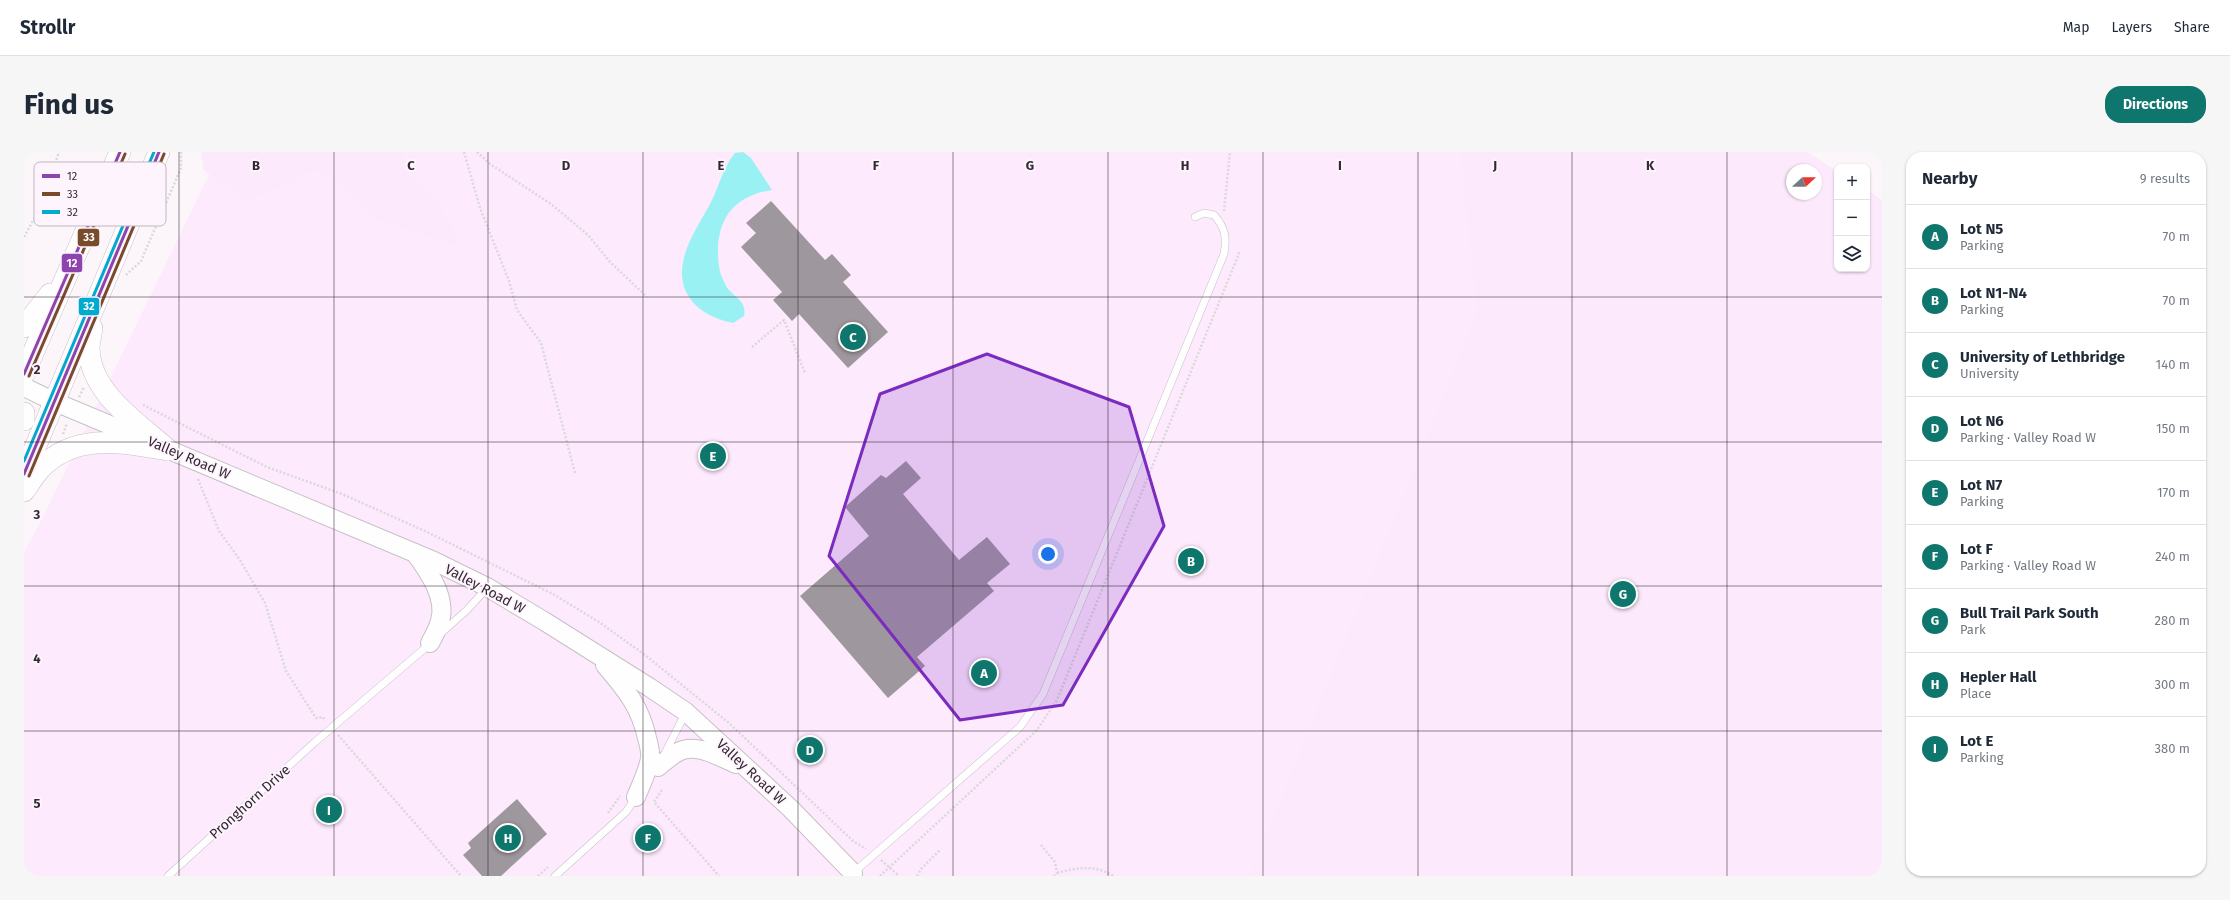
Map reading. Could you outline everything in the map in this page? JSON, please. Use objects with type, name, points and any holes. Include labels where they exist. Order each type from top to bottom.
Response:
[{"type":"main road","points":[[116,162],[120,152]]},
{"type":"main road","points":[[155,162],[159,152]]},
{"type":"main road","points":[[24,374],[88,226]]},
{"type":"main road","points":[[24,474],[128,226]]},
{"type":"main road","points":[[24,328],[70,268]]},
{"type":"main road","points":[[94,308],[89,348],[91,363],[97,378],[105,393],[168,450]]},
{"type":"main road","points":[[24,413],[24,420]]},
{"type":"main road","points":[[24,491],[41,468],[71,449],[86,444],[109,441],[168,450]]},
{"type":"street","name":"Valley Road W","points":[[24,387],[55,402],[168,450],[415,553],[487,587],[594,652],[686,712],[750,770],[853,873]]},
{"type":"street","points":[[415,553],[430,575],[441,606],[441,620],[430,643]]},
{"type":"street","points":[[594,652],[631,695],[640,711],[645,726],[650,758],[630,793]]},
{"type":"street","points":[[658,767],[678,752],[690,747],[707,752],[750,770]]},
{"type":"lane","points":[[853,873],[1020,727],[1043,694],[1224,254],[1226,242],[1223,225],[1214,215],[1204,213],[1195,217]]},
{"type":"lane","name":"Pronghorn Drive","points":[[168,876],[331,728],[467,610],[487,587]]},
{"type":"lane","points":[[555,876],[626,812],[630,793],[658,767],[686,712]]},
{"type":"path","points":[[56,162],[59,152]]},
{"type":"path","points":[[166,203],[181,168],[181,152]]},
{"type":"path","points":[[464,152],[480,208],[509,281],[517,310],[540,343],[575,473]]},
{"type":"path","points":[[477,152],[490,164],[551,204],[588,235],[610,262],[648,297]]},
{"type":"path","points":[[1223,225],[1230,152]]},
{"type":"path","points":[[24,237],[34,219]]},
{"type":"path","points":[[124,277],[141,261],[156,226]]},
{"type":"path","points":[[752,347],[784,320],[805,373]]},
{"type":"path","points":[[198,479],[220,531],[240,560],[265,603],[286,671],[316,718],[322,717],[461,876]]},
{"type":"path","points":[[662,790],[654,802],[719,876]]},
{"type":"path","points":[[606,816],[630,793]]},
{"type":"path","points":[[1041,845],[1055,862],[1057,873]]},
{"type":"path","points":[[917,876],[921,869],[940,850]]},
{"type":"path","points":[[875,854],[899,876]]},
{"type":"path","points":[[538,876],[549,866]]},
{"type":"path","points":[[1054,876],[1057,873],[1077,868],[1097,869],[1113,876]]},
{"type":"highlighted area","points":[[987,354],[1129,407],[1164,526],[1063,705],[960,720],[829,556],[880,394]]},
{"type":"shaded area","points":[[201,152],[402,152],[408,170],[453,223],[456,246],[371,218],[337,181],[313,170],[290,183],[249,201],[204,171]]},
{"type":"shaded area","points":[[220,152],[1499,152],[1797,876],[24,876],[24,552],[41,521]]},
{"type":"shaded area","points":[[1460,152],[1807,152],[1834,169],[1834,272],[1870,272],[1870,192],[1882,200],[1882,876],[1250,876],[1477,312]]},
{"type":"water","points":[[743,152],[751,158],[772,190],[760,192],[741,201],[727,215],[723,224],[718,247],[719,268],[728,289],[740,301],[745,311],[744,316],[733,323],[720,320],[709,315],[691,300],[686,291],[682,268],[690,241],[714,196],[727,164],[735,153]]},
{"type":"building","points":[[771,201],[825,260],[832,254],[851,275],[843,282],[888,332],[848,368],[799,314],[792,321],[773,300],[782,292],[741,247],[756,233],[746,223]]},
{"type":"building","points":[[906,461],[921,478],[903,494],[959,560],[987,537],[1010,564],[987,583],[994,591],[917,657],[925,666],[888,698],[800,596],[869,536],[845,507],[881,475],[886,478]]},
{"type":"building","points":[[517,799],[547,834],[501,876],[482,876],[463,855],[471,848],[468,843]]},
{"type":"transit line","name":"12","points":[[116,162],[120,152]]},
{"type":"transit line","name":"32","points":[[150,162],[154,152]]},
{"type":"transit line","name":"12","points":[[155,162],[159,152]]},
{"type":"transit line","name":"33","points":[[122,162],[125,154]]},
{"type":"transit line","name":"33","points":[[161,162],[164,154]]},
{"type":"transit line","name":"12","points":[[24,374],[88,226]]},
{"type":"transit line","name":"33","points":[[29,376],[94,226]]},
{"type":"transit line","name":"32","points":[[24,461],[123,226]]},
{"type":"transit line","name":"12","points":[[24,474],[128,226]]},
{"type":"transit line","name":"33","points":[[29,476],[134,226]]},
{"type":"place","name":"University of Lethbridge","points":[[853,337]]},
{"type":"place","name":"Lot N7","points":[[713,456]]},
{"type":"place","name":"Lot N1-N4","points":[[1191,561]]},
{"type":"place","name":"Bull Trail Park South","points":[[1623,594]]},
{"type":"place","name":"Lot N5","points":[[984,673]]},
{"type":"place","name":"Lot N6","points":[[810,750]]},
{"type":"place","name":"Lot E","points":[[329,810]]},
{"type":"place","name":"Hepler Hall","points":[[508,838]]},
{"type":"place","name":"Lot F","points":[[648,838]]}]
